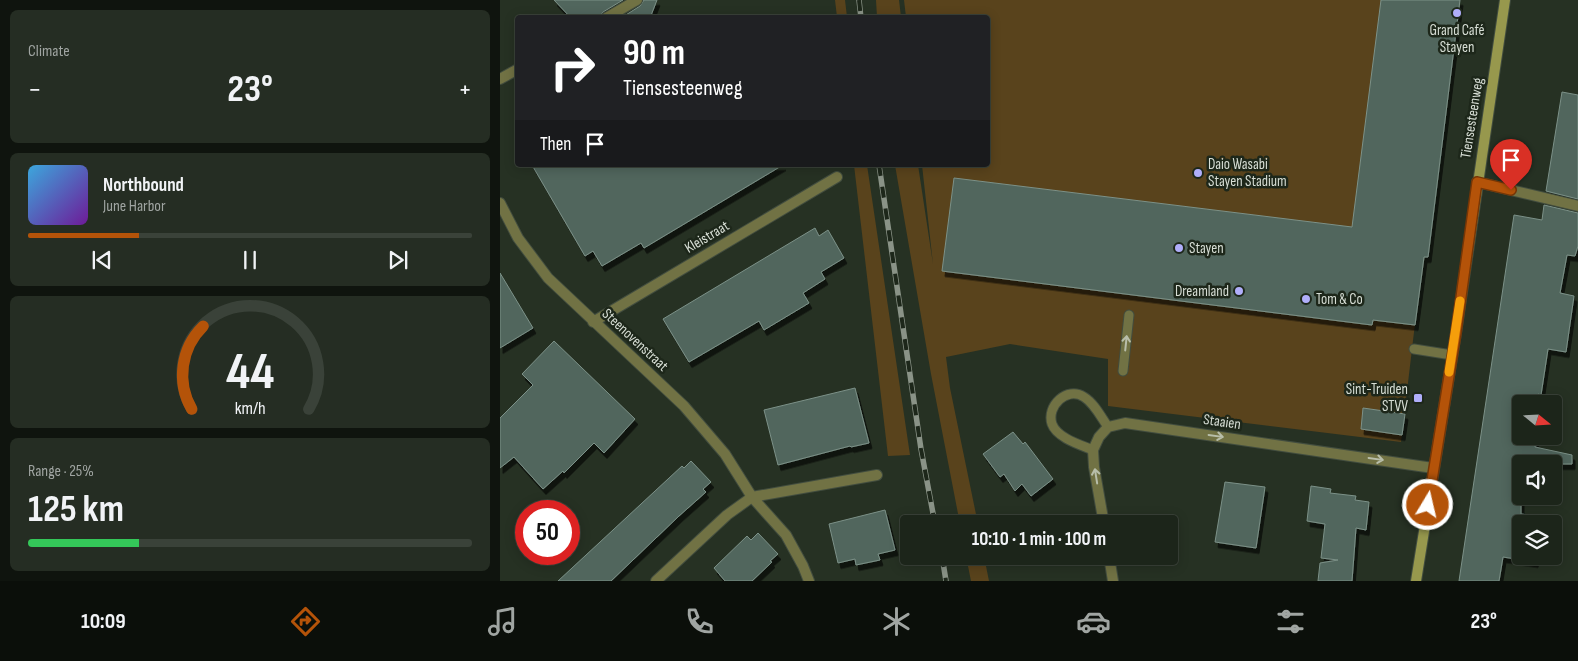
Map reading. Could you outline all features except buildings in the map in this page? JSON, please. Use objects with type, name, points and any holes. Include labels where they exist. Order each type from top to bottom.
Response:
[{"type":"main road","name":"Tiensesteenweg","points":[[1416,581],[1505,0]]},
{"type":"street","points":[[611,15],[636,0]]},
{"type":"street","points":[[500,79],[515,71]]},
{"type":"street","name":"Kleistraat","points":[[593,322],[837,177]]},
{"type":"street","name":"Tiensesteenweg","points":[[1477,182],[1578,206]]},
{"type":"street","name":"Steenovenstraat","points":[[500,203],[518,238],[548,278],[684,406],[726,454],[752,497],[786,535],[809,581]]},
{"type":"street","name":"Staaien","points":[[1108,427],[1125,423],[1433,468]]},
{"type":"street","points":[[1102,515],[1093,450],[1099,437],[1108,427]]},
{"type":"street","points":[[656,581],[726,515],[752,497],[877,475]]},
{"type":"street","points":[[1110,565],[1113,581]]},
{"type":"lane","points":[[1123,371],[1129,315]]},
{"type":"lane","points":[[1414,349],[1452,355]]},
{"type":"lane","points":[[1093,450],[1072,443],[1052,425],[1051,411],[1058,399],[1072,394],[1083,396],[1091,403],[1108,427]]},
{"type":"shaded area","points":[[835,0],[845,0],[847,15],[837,15]]},
{"type":"shaded area","points":[[876,0],[899,0],[901,15],[877,15]]},
{"type":"shaded area","name":"Stayen","points":[[904,0],[1460,0],[1414,332],[1401,442],[1108,406],[1108,359],[1010,344],[946,357],[950,388],[976,515],[958,515],[931,374],[895,167],[918,167],[933,264],[922,167],[990,167],[990,15],[906,15]]},
{"type":"shaded area","points":[[854,167],[867,167],[910,455],[888,456]]},
{"type":"shaded area","points":[[968,565],[986,565],[989,581],[971,581]]},
{"type":"railway","points":[[859,0],[861,15]]},
{"type":"railway","points":[[879,167],[921,449],[933,515]]},
{"type":"railway","points":[[943,565],[946,581]]},
{"type":"slow traffic","points":[[1449,372],[1460,301]]},
{"type":"place","name":"Grand Café Stayen","points":[[1457,13]]},
{"type":"place","name":"Daio Wasabi Stayen Stadium","points":[[1198,173]]},
{"type":"place","name":"Stayen","points":[[1179,248]]},
{"type":"place","name":"Dreamland","points":[[1239,291]]},
{"type":"place","name":"Tom & Co","points":[[1306,299]]},
{"type":"place","name":"Sint-Truiden STVV","points":[[1418,398]]},
{"type":"route","points":[[1428,505],[1456,333],[1477,182],[1511,190]]}]
